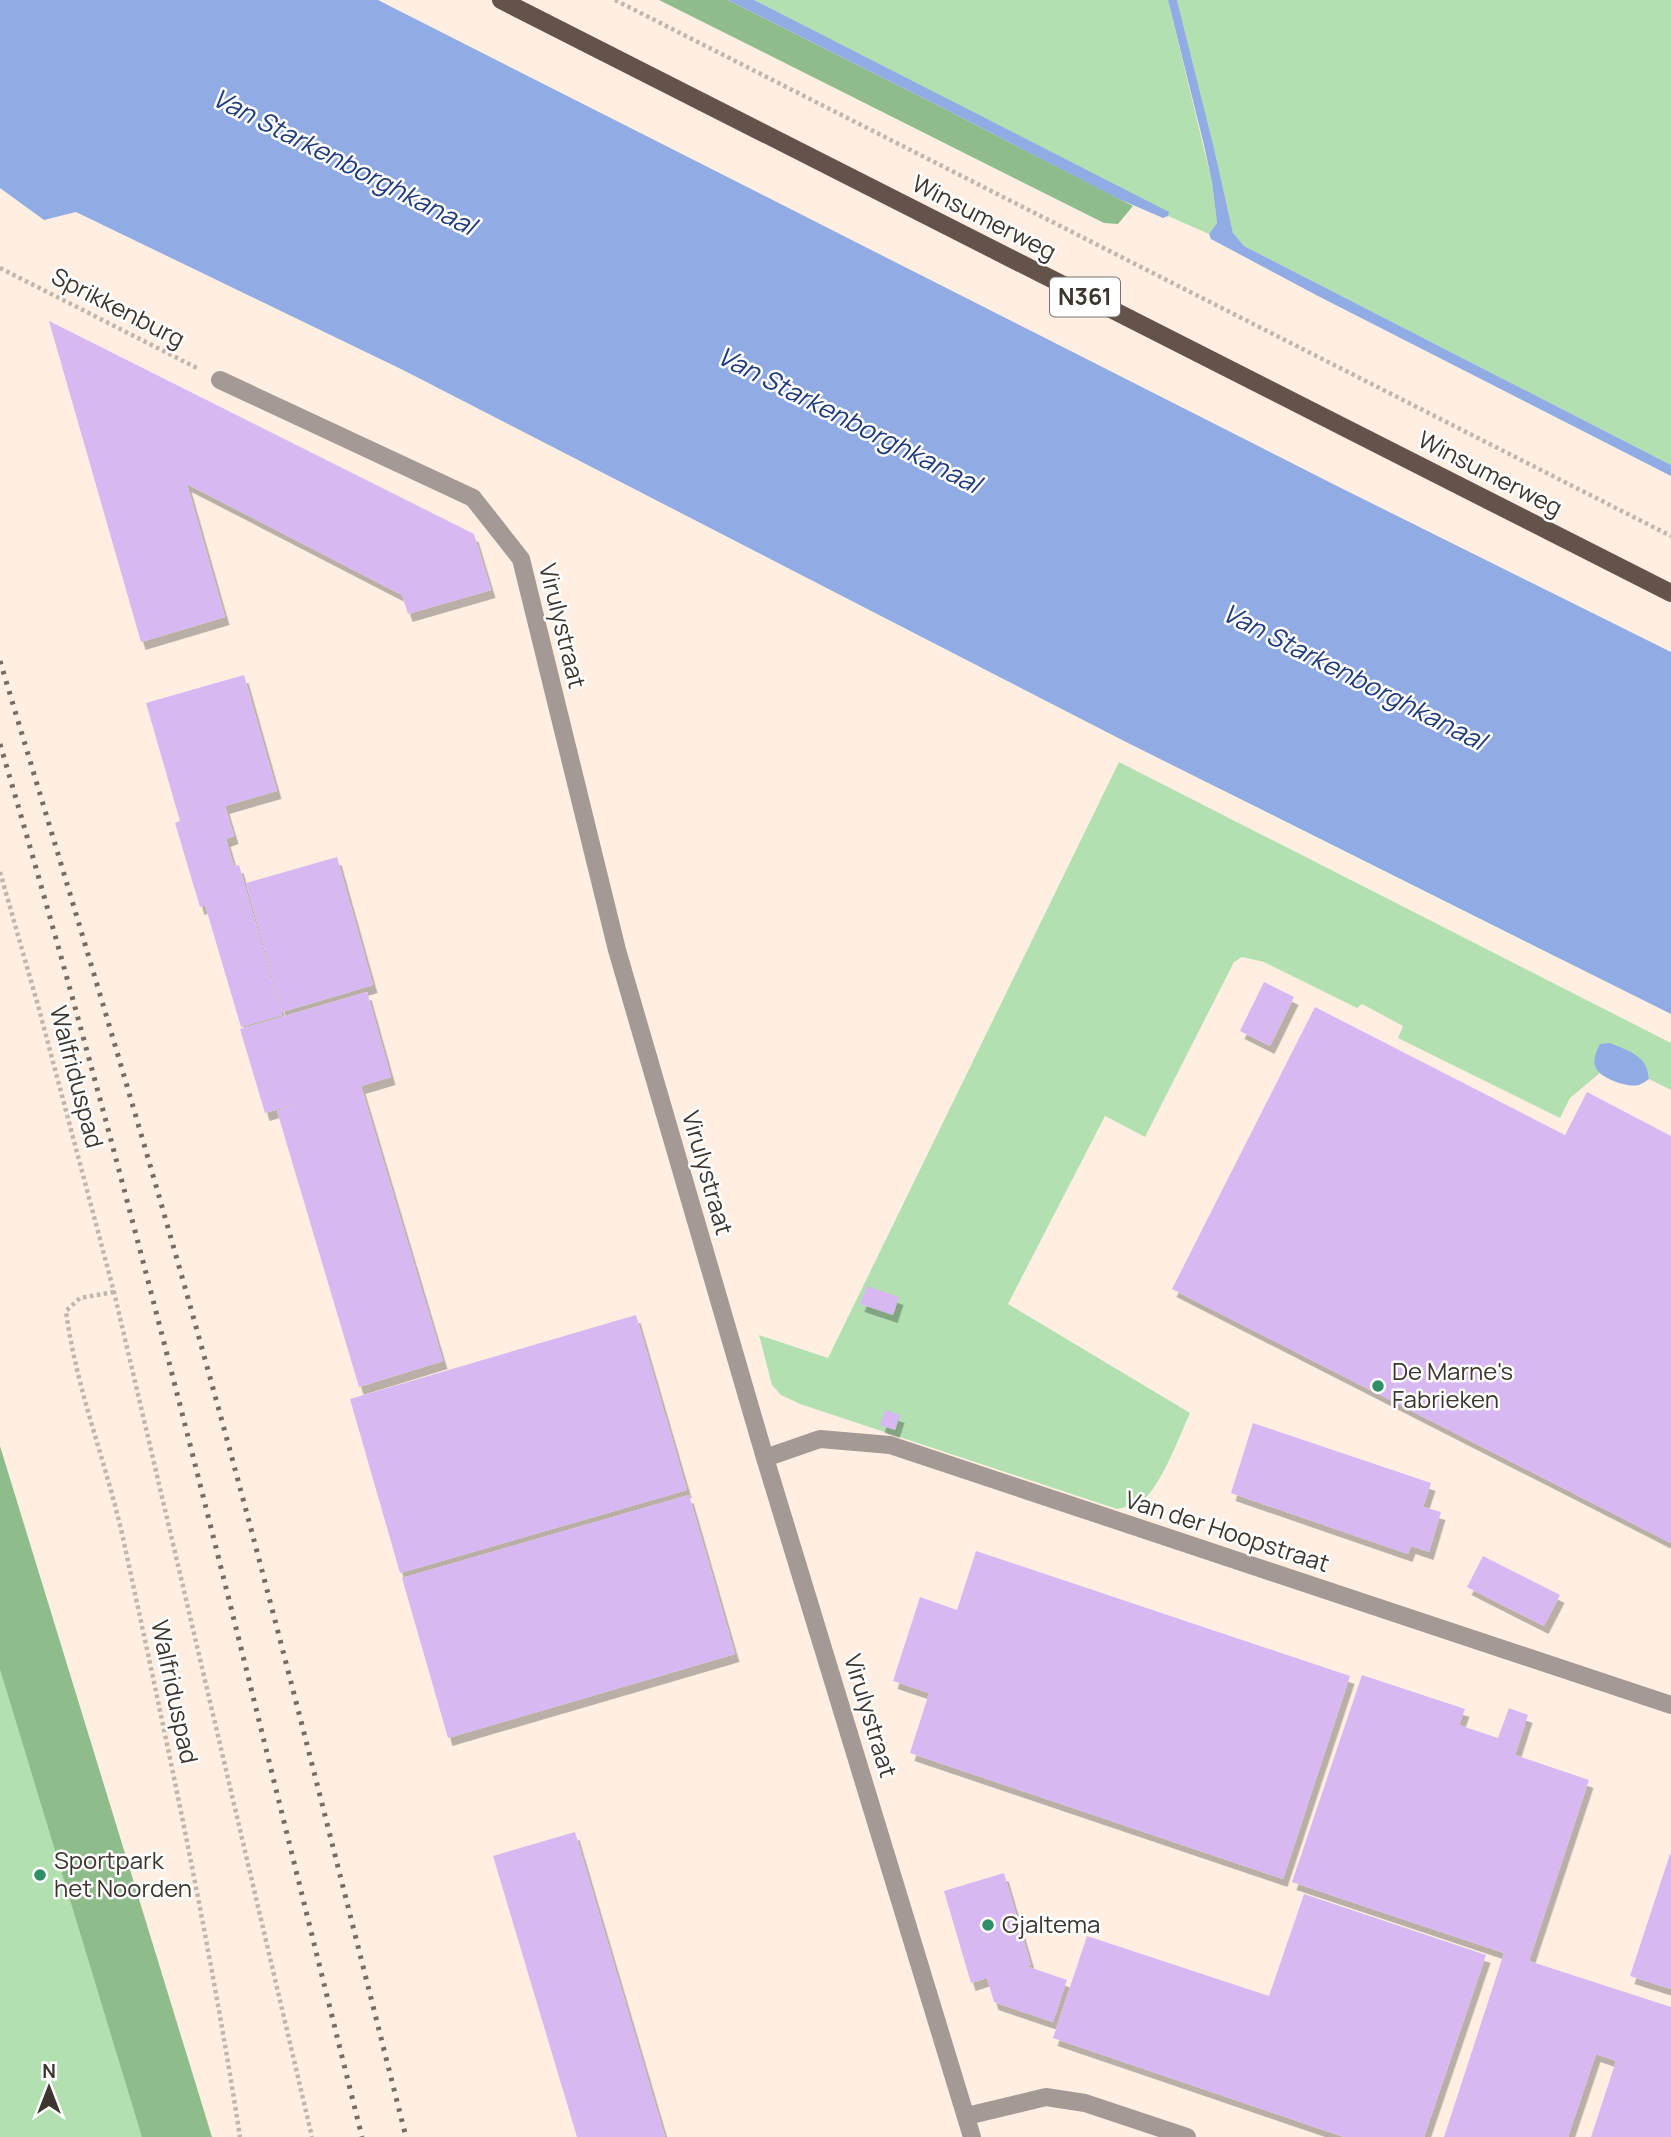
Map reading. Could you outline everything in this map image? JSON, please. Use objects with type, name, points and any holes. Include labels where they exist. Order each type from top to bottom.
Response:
[{"type":"main road","name":"Winsumerweg","points":[[500,0],[1671,593]]},
{"type":"street","name":"Virulystraat","points":[[219,380],[474,498],[521,559],[617,950],[765,1458],[972,2137]]},
{"type":"street","name":"Van der Hoopstraat","points":[[765,1458],[820,1439],[890,1445],[1671,1705]]},
{"type":"street","points":[[967,2116],[1046,2097],[1085,2103],[1187,2137]]},
{"type":"path","points":[[615,0],[1671,536]]},
{"type":"path","name":"Sprikkenburg","points":[[0,268],[219,380]]},
{"type":"path","name":"Walfriduspad","points":[[0,872],[114,1292],[312,2137]]},
{"type":"path","name":"Walfriduspad","points":[[114,1292],[80,1298],[66,1311],[69,1337],[112,1488],[160,1708],[200,1903],[240,2137]]},
{"type":"green space","points":[[659,0],[728,0],[1133,206],[1118,224],[1104,223]]},
{"type":"green space","points":[[754,0],[1168,0],[1212,182],[1217,223],[1209,234],[1168,216],[1168,212]]},
{"type":"green space","points":[[1177,0],[1671,0],[1671,465],[1244,246],[1233,233]]},
{"type":"green space","points":[[1119,762],[1671,1043],[1671,1090],[1649,1079],[1648,1071],[1594,1066],[1600,1073],[1570,1098],[1560,1118],[1398,1038],[1403,1026],[1362,1004],[1357,1008],[1264,962],[1242,957],[1234,962],[1145,1137],[1105,1116],[1008,1304],[1190,1413],[1157,1484],[1140,1502],[1117,1509],[800,1404],[781,1395],[772,1385],[759,1335],[828,1358]]},
{"type":"green space","points":[[0,1446],[212,2137],[142,2137],[0,1669]]},
{"type":"green space","name":"Sportpark het Noorden","points":[[0,1614],[161,2137],[0,2137]]},
{"type":"water","name":"Van Starkenborghkanaal","points":[[0,0],[378,0],[1335,485],[1671,652],[1671,1014],[1128,743],[403,370],[76,212],[44,220],[0,188]]},
{"type":"water","points":[[728,0],[754,0],[1169,212],[1168,216],[1163,218],[1119,199]]},
{"type":"water","points":[[1168,0],[1177,0],[1233,233],[1244,246],[1671,465],[1671,476],[1211,239],[1209,234],[1217,223],[1212,182]]},
{"type":"water","points":[[1610,1043],[1636,1055],[1645,1065],[1649,1079],[1639,1085],[1628,1085],[1614,1081],[1597,1070],[1595,1060],[1600,1044]]},
{"type":"building","points":[[49,321],[474,534],[491,590],[408,614],[402,595],[187,484],[225,617],[141,642]]},
{"type":"building","points":[[244,675],[277,791],[225,806],[234,836],[226,839],[234,866],[239,865],[282,1015],[241,1027],[205,905],[200,907],[175,823],[180,821],[146,703]]},
{"type":"building","points":[[337,857],[373,985],[282,1012],[246,883]]},
{"type":"building","points":[[1264,982],[1294,997],[1270,1046],[1240,1031]]},
{"type":"building","points":[[367,992],[391,1077],[361,1086],[443,1361],[359,1387],[277,1111],[300,1103],[265,1113],[240,1029]]},
{"type":"building","points":[[1315,1007],[1565,1135],[1587,1092],[1671,1136],[1671,1543],[1172,1289]]},
{"type":"building","points":[[867,1286],[899,1297],[893,1315],[860,1304]]},
{"type":"building","points":[[636,1315],[687,1490],[400,1573],[350,1399]]},
{"type":"building","points":[[885,1410],[900,1415],[895,1430],[880,1425]]},
{"type":"building","points":[[1253,1423],[1431,1483],[1423,1507],[1441,1512],[1429,1552],[1411,1546],[1408,1554],[1231,1493]]},
{"type":"building","points":[[689,1495],[735,1654],[448,1738],[402,1578]]},
{"type":"building","points":[[976,1551],[1350,1676],[1283,1879],[910,1753],[929,1693],[893,1681],[920,1597],[957,1610]]},
{"type":"building","points":[[1483,1556],[1560,1595],[1544,1626],[1467,1587]]},
{"type":"building","points":[[1362,1675],[1465,1709],[1459,1725],[1498,1738],[1509,1708],[1528,1715],[1515,1755],[1589,1780],[1529,1961],[1671,2007],[1671,2137],[1591,2137],[1616,2061],[1596,2054],[1568,2137],[1444,2137],[1504,1953],[1292,1882]]},
{"type":"building","points":[[575,1832],[665,2137],[577,2137],[493,1856]]},
{"type":"building","points":[[1671,1854],[1671,1989],[1630,1976]]},
{"type":"building","points":[[1004,1873],[1031,1965],[1026,1966],[1067,1980],[1053,2022],[994,2002],[987,1978],[971,1983],[944,1891]]},
{"type":"building","points":[[1304,1894],[1486,1955],[1424,2137],[1344,2137],[1053,2038],[1087,1936],[1269,1996]]},
{"type":"railway","points":[[0,661],[189,1300],[288,1671],[406,2137]]},
{"type":"railway","points":[[0,744],[98,1090],[144,1264],[362,2137]]},
{"type":"place","name":"De Marne's Fabrieken","points":[[1378,1386]]},
{"type":"place","name":"Sportpark het Noorden","points":[[40,1875]]},
{"type":"place","name":"Gjaltema","points":[[988,1925]]}]
